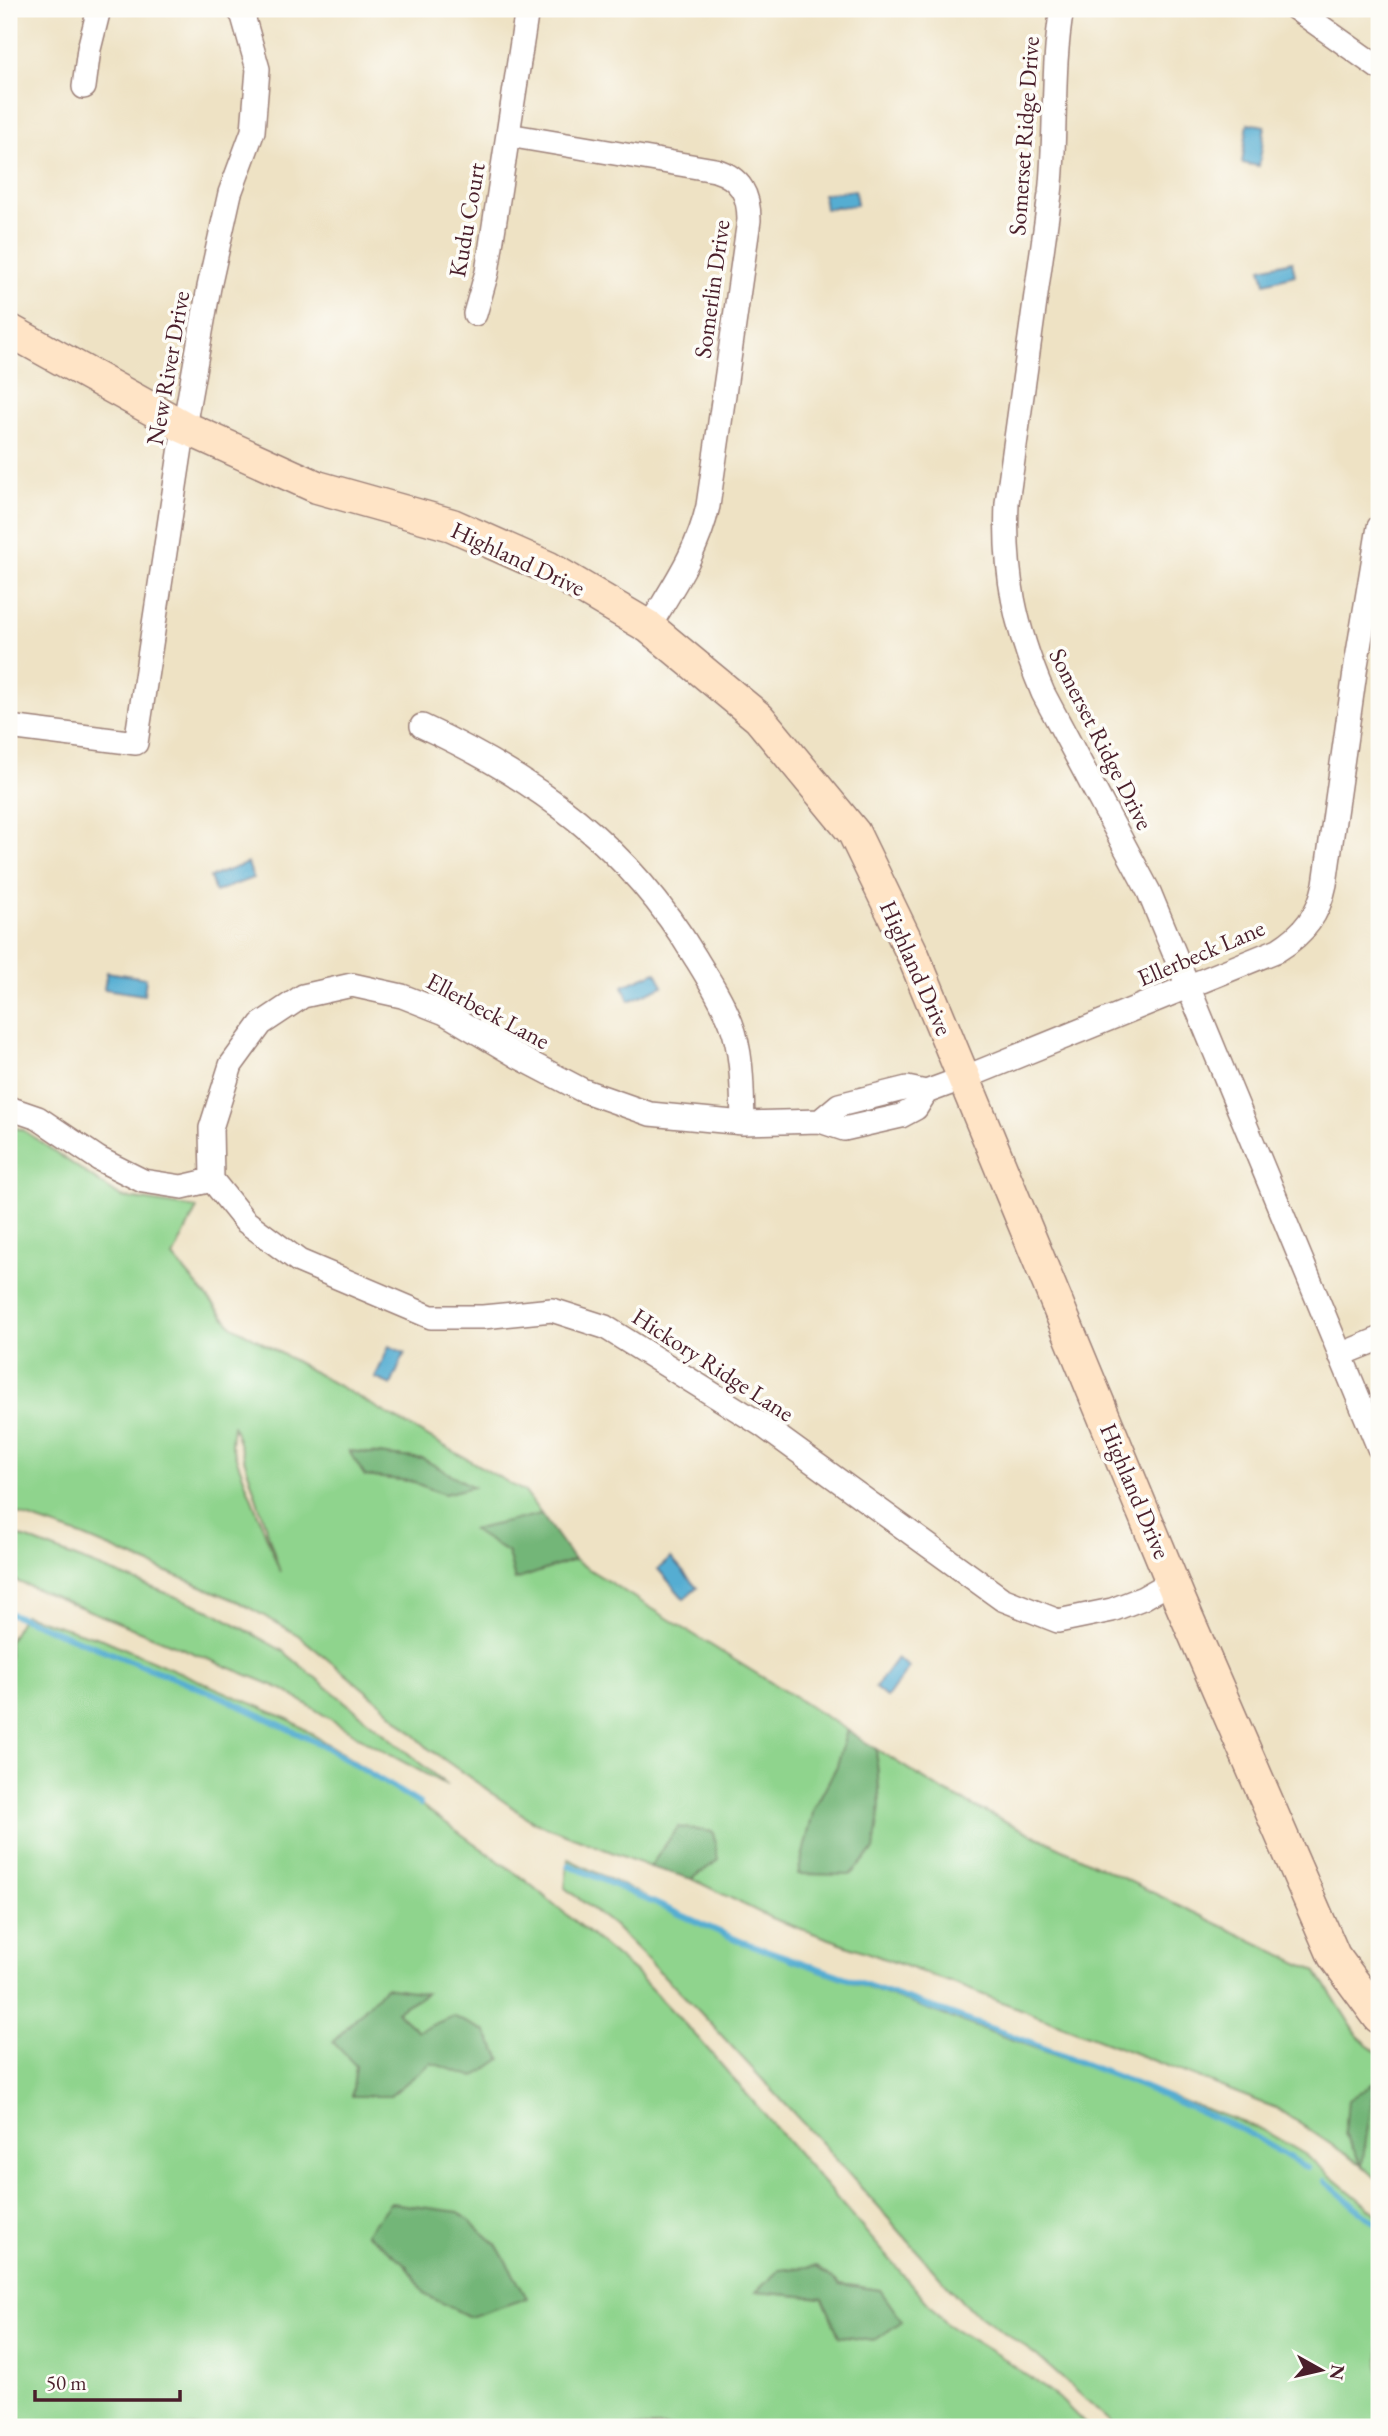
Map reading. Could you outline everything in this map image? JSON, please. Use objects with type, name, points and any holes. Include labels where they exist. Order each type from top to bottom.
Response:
[{"type":"street","points":[[84,86],[89,48],[99,9]]},
{"type":"street","name":"New River Drive","points":[[9,727],[136,743],[184,427],[209,287],[230,193],[253,131],[258,69],[243,16],[238,9]]},
{"type":"street","points":[[508,135],[527,9]]},
{"type":"street","name":"Somerset Ridge Drive","points":[[1062,9],[1055,67],[1052,174],[1007,503],[1006,545],[1010,587],[1029,660],[1043,693],[1137,867],[1379,1448]]},
{"type":"street","points":[[1296,9],[1379,68]]},
{"type":"street","name":"Kudu Court","points":[[475,314],[487,272],[508,135]]},
{"type":"street","name":"Somerlin Drive","points":[[508,135],[715,170],[735,179],[747,197],[749,220],[708,506],[689,563],[649,627]]},
{"type":"street","name":"Highland Drive","points":[[9,330],[184,427],[317,487],[452,525],[549,568],[649,627],[759,718],[854,833],[913,955],[1173,1581],[1334,1956],[1379,2017]]},
{"type":"street","name":"Ellerbeck Lane","points":[[212,1180],[211,1128],[231,1065],[261,1024],[303,996],[352,985],[402,996],[445,1013],[582,1090],[650,1114],[743,1124],[820,1121],[839,1105],[907,1088],[926,1091],[1278,950],[1290,943],[1310,923],[1322,898],[1379,527]]},
{"type":"street","points":[[422,726],[473,749],[536,788],[595,834],[622,859],[646,888],[681,933],[731,1024],[742,1077],[743,1124]]},
{"type":"street","points":[[9,1108],[38,1118],[99,1159],[143,1181],[182,1187],[212,1180]]},
{"type":"street","name":"Hickory Ridge Lane","points":[[212,1180],[245,1221],[299,1261],[431,1317],[484,1317],[552,1310],[605,1327],[762,1425],[1002,1599],[1058,1620],[1112,1610],[1143,1598],[1173,1581]]},
{"type":"street","points":[[1340,1354],[1379,1339]]},
{"type":"green space","points":[[9,1126],[23,1130],[121,1197],[197,1208],[173,1257],[231,1325],[525,1492],[541,1514],[474,1530],[508,1553],[515,1580],[574,1560],[847,1730],[837,1766],[814,1809],[880,1806],[876,1749],[945,1792],[1317,1972],[1358,2036],[1379,2054],[1379,2181],[1362,2165],[1276,2108],[958,1985],[771,1918],[692,1879],[718,1860],[678,1827],[650,1867],[532,1821],[429,1749],[382,1704],[298,1635],[239,1602],[82,1536],[9,1511]],"holes":[[[233,1424],[280,1572],[231,1444]],[[349,1451],[423,1459],[472,1487],[444,1494],[410,1481],[365,1476]]]},
{"type":"green space","points":[[349,1451],[423,1459],[473,1487],[444,1494],[410,1481],[365,1476]]},
{"type":"green space","points":[[541,1514],[574,1560],[515,1580],[508,1553],[472,1530]]},
{"type":"green space","points":[[9,1532],[210,1610],[283,1651],[448,1786],[372,1745],[282,1689],[16,1581],[9,1567]]},
{"type":"green space","points":[[24,1615],[105,1640],[290,1720],[413,1799],[525,1880],[635,1972],[698,2038],[945,2323],[1001,2357],[1062,2401],[1088,2427],[9,2427],[9,1641]],"holes":[[[385,1987],[425,1994],[396,2011],[475,2076],[431,2062],[390,2096],[353,2096],[356,2066]],[[405,2264],[470,2317],[426,2295]],[[816,2266],[840,2284],[880,2290],[839,2336],[823,2298],[757,2292]]]},
{"type":"green space","points":[[847,1730],[876,1749],[880,1806],[874,1850],[850,1875],[798,1874],[814,1809],[837,1766]]},
{"type":"green space","points":[[678,1827],[713,1832],[718,1860],[692,1879],[650,1867]]},
{"type":"green space","points":[[568,1859],[734,1940],[1261,2129],[1306,2155],[1379,2216],[1379,2427],[1117,2427],[1036,2355],[964,2304],[825,2147],[699,2011],[613,1925],[565,1888]]},
{"type":"green space","points":[[385,1987],[426,1993],[396,2011],[418,2031],[453,2016],[485,2031],[501,2059],[475,2077],[431,2063],[390,2096],[352,2096],[356,2066],[333,2042]]},
{"type":"green space","points":[[1375,2082],[1362,2165],[1345,2134],[1348,2100]]},
{"type":"green space","points":[[390,2203],[459,2212],[496,2244],[527,2298],[470,2317],[426,2295],[405,2264],[366,2233]]},
{"type":"green space","points":[[816,2266],[840,2284],[880,2290],[902,2321],[874,2341],[839,2336],[823,2298],[756,2292],[779,2270]]},
{"type":"water","points":[[1248,123],[1265,126],[1259,166],[1242,163]]},
{"type":"water","points":[[855,190],[857,205],[825,209],[823,194]]},
{"type":"water","points":[[1292,261],[1295,275],[1265,283],[1261,268]]},
{"type":"water","points":[[248,863],[253,878],[215,892],[210,877]]},
{"type":"water","points":[[107,972],[146,978],[144,995],[104,989]]},
{"type":"water","points":[[656,972],[663,986],[629,1001],[623,986]]},
{"type":"water","points":[[389,1346],[405,1353],[391,1385],[375,1378]]},
{"type":"water","points":[[671,1558],[697,1588],[684,1599],[658,1569]]},
{"type":"water","points":[[897,1658],[909,1667],[887,1698],[875,1688]]},
{"type":"waterway","points":[[9,1613],[220,1696],[326,1747],[420,1804]]},
{"type":"waterway","points":[[569,1865],[740,1941],[1007,2034],[1141,2086],[1247,2132],[1307,2168]]},
{"type":"waterway","points":[[1325,2181],[1379,2227]]},
{"type":"waterway","points":[[1224,2427],[1230,2418]]}]
